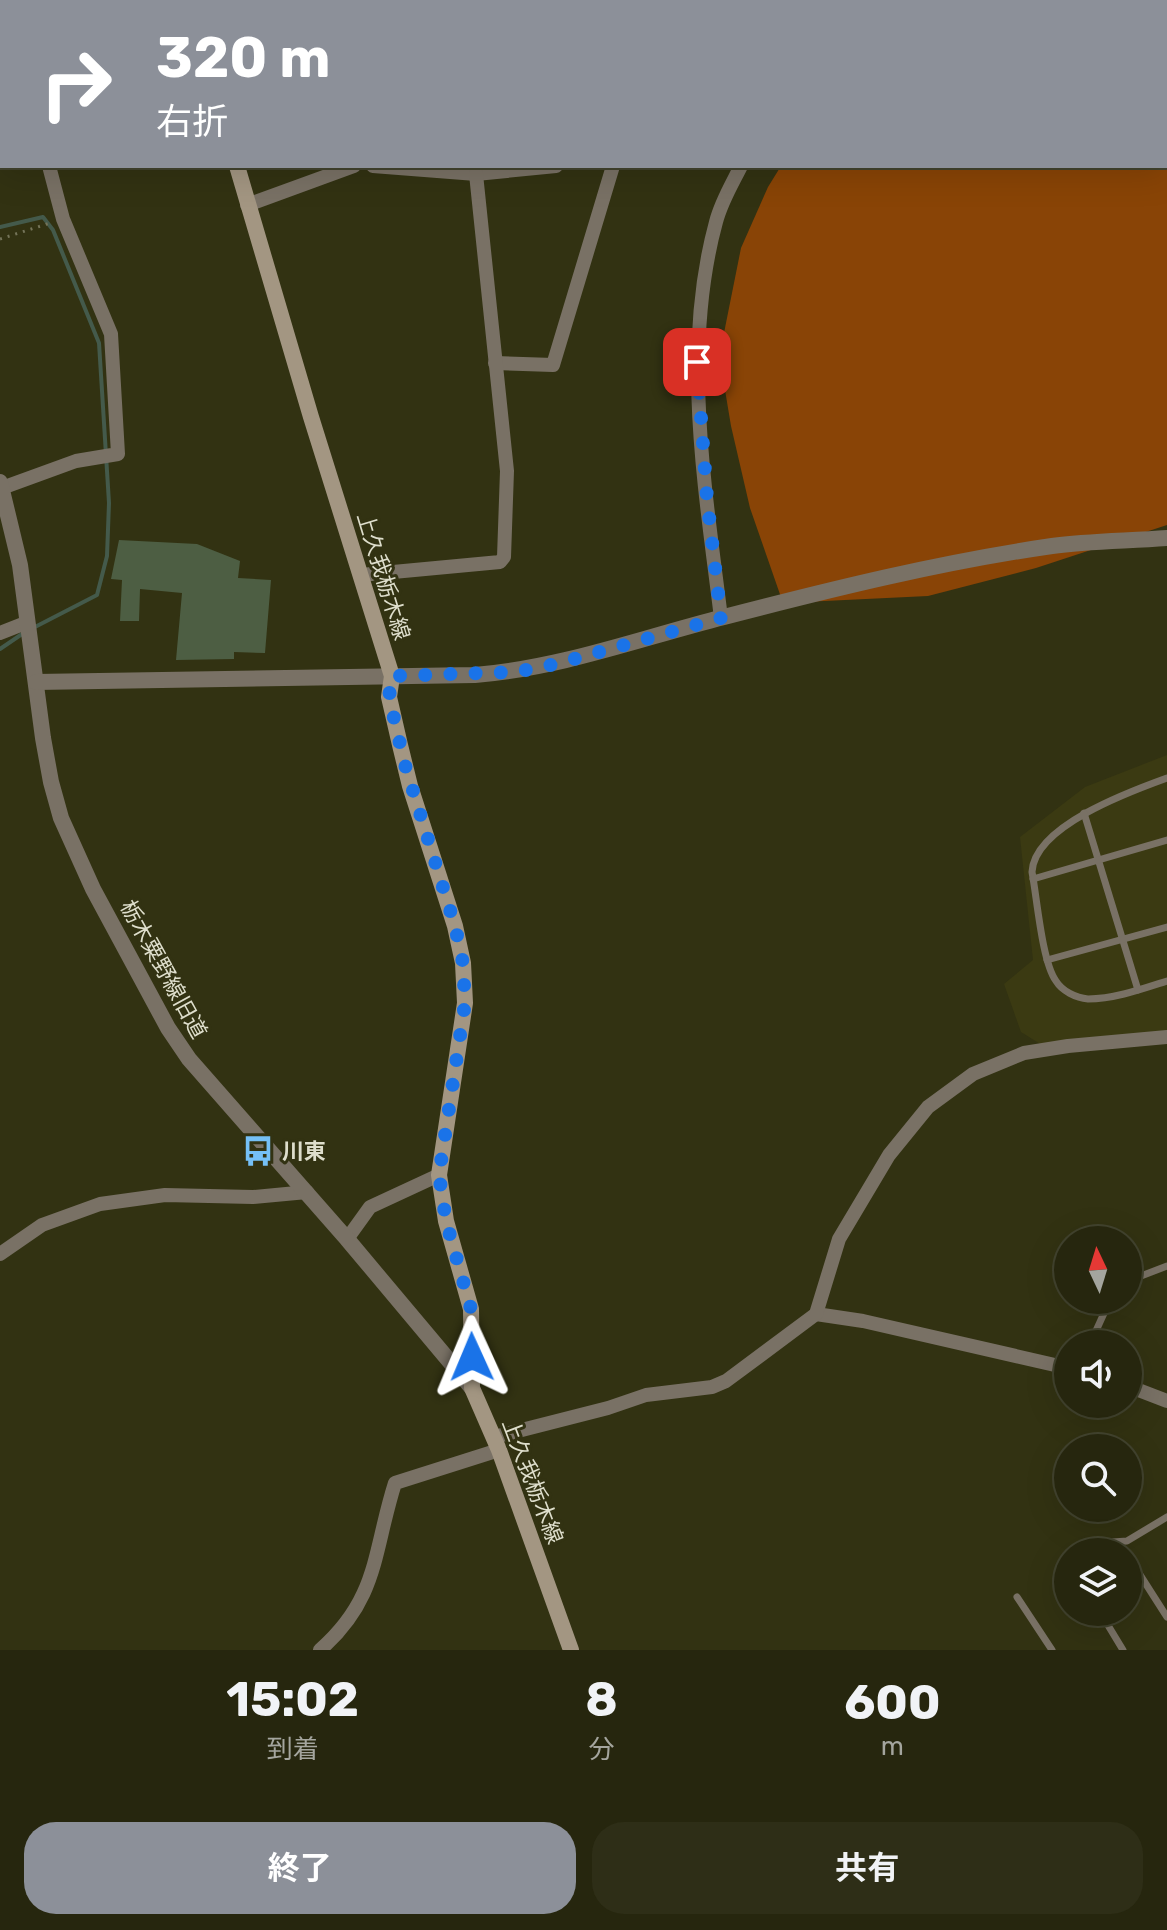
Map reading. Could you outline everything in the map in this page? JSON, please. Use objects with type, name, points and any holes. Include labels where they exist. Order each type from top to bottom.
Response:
[{"type":"main road","name":"上久我栃木線","points":[[238,168],[392,676],[389,697],[410,786],[455,926],[463,963],[465,1003],[439,1175],[446,1221],[471,1309],[472,1388],[496,1444],[571,1650]]},
{"type":"street","points":[[1,485],[76,461],[118,454],[111,334],[63,219],[50,168]]},
{"type":"street","points":[[247,205],[349,168]]},
{"type":"street","points":[[399,168],[476,174],[524,168]]},
{"type":"street","points":[[495,363],[553,365],[612,168]]},
{"type":"street","points":[[721,618],[707,499],[697,362],[700,292],[716,221],[740,168]]},
{"type":"street","points":[[361,575],[500,562],[504,557],[507,471],[476,174]]},
{"type":"street","name":"栃木粟野線旧道","points":[[1,485],[6,531],[28,622],[51,782],[61,818],[93,889],[168,1028],[189,1059],[307,1192],[472,1388]]},
{"type":"street","points":[[36,682],[516,672],[888,576],[1053,546],[1167,538]]},
{"type":"street","points":[[0,633],[28,622]]},
{"type":"street","points":[[320,1650],[340,1632],[370,1583],[395,1483],[496,1444],[646,1395],[712,1387],[742,1370],[816,1314],[839,1239],[889,1155],[928,1107],[973,1074],[1024,1053],[1167,1037]]},
{"type":"street","points":[[347,1239],[370,1207],[439,1175]]},
{"type":"street","points":[[0,1254],[42,1225],[100,1204],[165,1195],[253,1197],[307,1192]]},
{"type":"street","points":[[816,1314],[877,1324],[1054,1365]]},
{"type":"street","points":[[1142,1391],[1167,1401]]},
{"type":"lane","points":[[1167,778],[1129,791],[1084,813],[1043,846],[1032,865],[1047,960],[1054,980],[1074,996],[1086,999],[1138,990],[1167,981]]},
{"type":"lane","points":[[1084,813],[1138,990]]},
{"type":"lane","points":[[1033,879],[1167,840]]},
{"type":"lane","points":[[1047,960],[1167,927]]},
{"type":"lane","points":[[1142,1276],[1167,1266]]},
{"type":"lane","points":[[1132,1538],[1167,1517]]},
{"type":"lane","points":[[1142,1578],[1167,1617]]},
{"type":"lane","points":[[1017,1597],[1052,1650]]},
{"type":"lane","points":[[1108,1626],[1123,1650]]},
{"type":"path","points":[[0,239],[54,222]]},
{"type":"shaded area","points":[[780,168],[1167,168],[1167,525],[1036,568],[928,596],[783,603],[750,508],[724,384],[724,333],[741,248]]},
{"type":"shaded area","points":[[1167,755],[1167,1032],[1042,1045],[1021,1032],[1004,984],[1033,960],[1020,837],[1085,787]]},
{"type":"building","points":[[119,540],[197,544],[240,561],[238,578],[271,580],[265,653],[234,652],[234,659],[176,660],[182,593],[140,589],[139,621],[120,621],[122,580],[111,579]]},
{"type":"waterway","points":[[0,227],[43,217],[53,230],[99,343],[109,503],[107,556],[97,595],[33,628]]},
{"type":"waterway","points":[[0,649],[25,632]]},
{"type":"place","name":"川東","points":[[258,1151]]},
{"type":"route","points":[[472,1357],[471,1309],[446,1221],[439,1175],[465,1003],[463,963],[455,926],[410,786],[389,697],[392,676],[516,672],[556,664],[721,618],[707,499],[697,362]]}]
